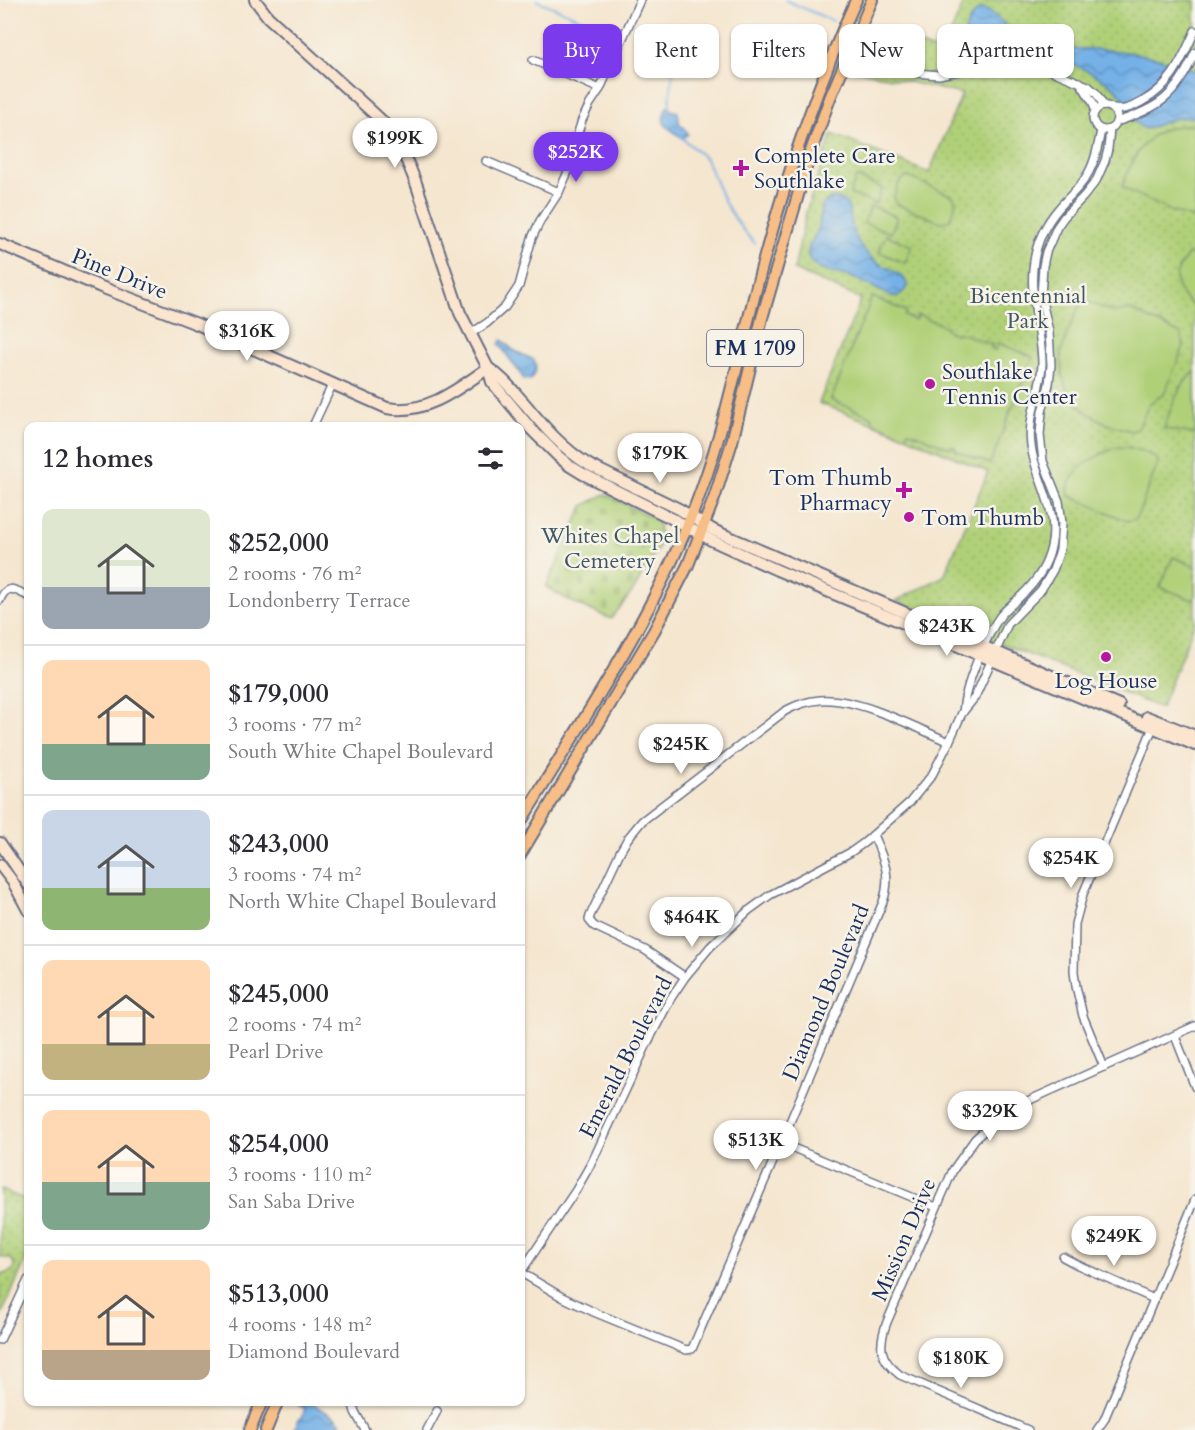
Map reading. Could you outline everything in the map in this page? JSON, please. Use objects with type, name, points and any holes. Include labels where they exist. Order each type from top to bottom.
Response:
[{"type":"main road","points":[[255,0],[268,17],[383,122],[401,148],[417,183],[455,299],[470,334],[488,368],[492,382],[525,422]]},
{"type":"main road","points":[[853,24],[857,0]]},
{"type":"main road","name":"FM 1709","points":[[525,815],[650,608],[690,522],[718,438],[758,281],[798,145],[829,63],[857,0]]},
{"type":"main road","name":"FM 1709","points":[[861,24],[872,0]]},
{"type":"main road","points":[[827,105],[833,72],[829,63]]},
{"type":"main road","name":"FM 1709","points":[[525,847],[622,687],[673,596],[703,529],[732,442],[762,318],[810,154],[839,76]]},
{"type":"main road","name":"Pine Drive","points":[[0,244],[101,287],[197,324],[387,408],[410,409],[432,403],[488,368]]},
{"type":"main road","points":[[525,422],[570,466],[598,483],[690,522],[798,579],[1154,723],[1195,736]]},
{"type":"main road","points":[[609,678],[622,687]]},
{"type":"main road","points":[[1154,723],[1195,745]]},
{"type":"main road","points":[[0,843],[24,878]]},
{"type":"main road","points":[[0,865],[24,903]]},
{"type":"main road","points":[[250,1430],[260,1406]]},
{"type":"main road","points":[[266,1430],[276,1406]]},
{"type":"street","points":[[470,334],[505,307],[519,286],[532,238],[559,192],[567,174],[582,120],[600,89],[640,0]]},
{"type":"street","points":[[1095,110],[1104,106],[1120,110],[1133,107],[1159,91],[1180,63],[1195,31]]},
{"type":"street","points":[[987,654],[1008,624],[1035,597],[1048,579],[1057,560],[1061,544],[1061,511],[1043,461],[1040,435],[1051,365],[1041,296],[1041,278],[1046,252],[1057,227],[1092,188],[1101,171],[1108,149],[1110,129],[1116,122],[1141,114],[1157,105],[1183,78],[1195,53]]},
{"type":"street","points":[[925,73],[939,75],[967,69],[1001,55],[1016,56],[1080,82],[1096,93],[1104,106]]},
{"type":"street","points":[[533,60],[600,89]]},
{"type":"street","points":[[1080,82],[1093,103],[1094,124],[1101,130],[1110,129]]},
{"type":"street","points":[[1113,109],[1117,117],[1116,122]]},
{"type":"street","points":[[987,654],[1002,613],[1028,590],[1040,575],[1052,542],[1051,509],[1030,444],[1030,421],[1041,368],[1042,347],[1033,300],[1034,261],[1045,227],[1088,175],[1096,155],[1101,130]]},
{"type":"street","points":[[486,161],[559,192]]},
{"type":"street","points":[[315,422],[333,383]]},
{"type":"street","points":[[1052,542],[1061,544]]},
{"type":"street","points":[[0,600],[3,593],[12,589],[24,594]]},
{"type":"street","name":"Emerald Boulevard","points":[[963,712],[965,695],[987,654]]},
{"type":"street","name":"Emerald Boulevard","points":[[525,1266],[576,1190],[593,1160],[648,1042],[685,977],[736,920],[770,895],[851,852],[910,802],[932,775],[963,712],[975,697],[987,654]]},
{"type":"street","points":[[685,977],[645,950],[594,926],[589,920],[620,852],[628,838],[642,822],[785,711],[808,702],[833,700],[860,705],[949,742]]},
{"type":"street","points":[[1104,1067],[1083,1016],[1076,986],[1075,924],[1083,894],[1154,723]]},
{"type":"street","name":"Diamond Boulevard","points":[[525,1274],[562,1297],[596,1313],[686,1350],[690,1350],[695,1345],[782,1143],[886,891],[885,864],[873,835]]},
{"type":"street","name":"Mission Drive","points":[[1028,1430],[900,1376],[886,1363],[881,1345],[881,1337],[887,1322],[952,1170],[975,1139],[1023,1103],[1195,1026]]},
{"type":"street","points":[[1175,1036],[1195,1088]]},
{"type":"street","points":[[782,1143],[936,1207]]},
{"type":"street","points":[[1097,1430],[1104,1420],[1195,1200]]},
{"type":"street","points":[[1063,1257],[1154,1299]]},
{"type":"street","points":[[0,1340],[24,1289]]},
{"type":"street","points":[[354,1406],[365,1430]]},
{"type":"street","points":[[427,1430],[437,1411]]},
{"type":"green space","name":"Bicentennial Park","points":[[965,0],[1195,0],[1195,622],[1161,708],[896,601],[944,576],[988,472],[908,437],[819,403],[861,299],[794,270],[806,212],[832,134],[929,173],[962,94],[891,78],[925,78],[925,47],[937,51],[937,78],[1074,78],[1074,24],[955,24]]},
{"type":"green space","points":[[1195,126],[1195,219],[1170,211],[1122,187],[1133,160],[1144,144],[1168,128]]},
{"type":"green space","points":[[856,177],[882,188],[876,204],[850,194]]},
{"type":"green space","points":[[908,177],[953,196],[954,209],[948,221],[940,222],[896,204],[894,197],[898,185]]},
{"type":"green space","points":[[871,206],[897,217],[891,233],[864,223]]},
{"type":"green space","points":[[886,235],[912,246],[905,263],[879,252]]},
{"type":"green space","points":[[1188,254],[1195,255],[1195,307],[1183,296],[1176,281],[1179,268]]},
{"type":"green space","name":"Southlake Tennis Center","points":[[872,297],[906,311],[905,316],[915,320],[918,315],[947,327],[946,330],[956,334],[958,332],[992,345],[991,348],[995,350],[998,343],[1033,357],[990,464],[955,450],[956,448],[951,446],[950,448],[908,431],[906,436],[872,422],[873,417],[831,400]]},
{"type":"green space","points":[[1086,301],[1113,312],[1131,310],[1181,334],[1184,346],[1164,394],[1149,404],[1138,429],[1132,431],[1107,424],[1086,412],[1069,395],[1062,374],[1061,353],[1080,305]]},
{"type":"green space","points":[[1195,372],[1195,434],[1164,429],[1180,390]]},
{"type":"green space","points":[[1127,447],[1157,458],[1158,463],[1135,519],[1127,521],[1068,495],[1069,483],[1079,468],[1113,448]]},
{"type":"green space","name":"Whites Chapel Cemetery","points":[[605,494],[658,520],[661,543],[633,591],[611,619],[572,602],[546,587],[583,506]]},
{"type":"green space","points":[[1173,557],[1195,566],[1193,600],[1160,587]]},
{"type":"green space","points":[[0,1189],[24,1199],[24,1264],[0,1318],[0,1274],[11,1271],[15,1265],[11,1259],[0,1257]]},
{"type":"water","points":[[981,9],[985,10],[1005,24],[969,24]]},
{"type":"water","points":[[1074,48],[1134,53],[1159,58],[1195,71],[1195,118],[1176,119],[1145,129],[1133,118],[1122,96],[1115,89],[1097,76],[1074,65]]},
{"type":"water","points":[[669,106],[671,110],[678,112],[680,126],[684,127],[688,134],[682,138],[664,122],[664,113]]},
{"type":"water","points":[[832,199],[839,199],[847,204],[855,234],[866,252],[877,262],[905,279],[906,288],[900,294],[889,295],[854,278],[819,269],[811,262],[808,255],[809,247],[819,228],[822,206]]},
{"type":"water","points":[[502,340],[513,350],[534,360],[535,370],[530,380],[524,379],[499,344]]},
{"type":"water","points":[[300,1406],[316,1406],[336,1418],[346,1430],[295,1430],[305,1408]]},
{"type":"waterway","points":[[536,0],[593,24]]},
{"type":"waterway","points":[[785,0],[833,21]]},
{"type":"waterway","points":[[669,109],[672,78]]},
{"type":"waterway","points":[[680,136],[706,159],[725,203],[755,243]]},
{"type":"place","name":"Complete Care Southlake","points":[[741,168]]},
{"type":"place","name":"Southlake Tennis Center","points":[[930,384]]},
{"type":"place","name":"Tom Thumb Pharmacy","points":[[904,490]]},
{"type":"place","name":"Tom Thumb","points":[[909,517]]},
{"type":"place","name":"Log House","points":[[1106,657]]}]
